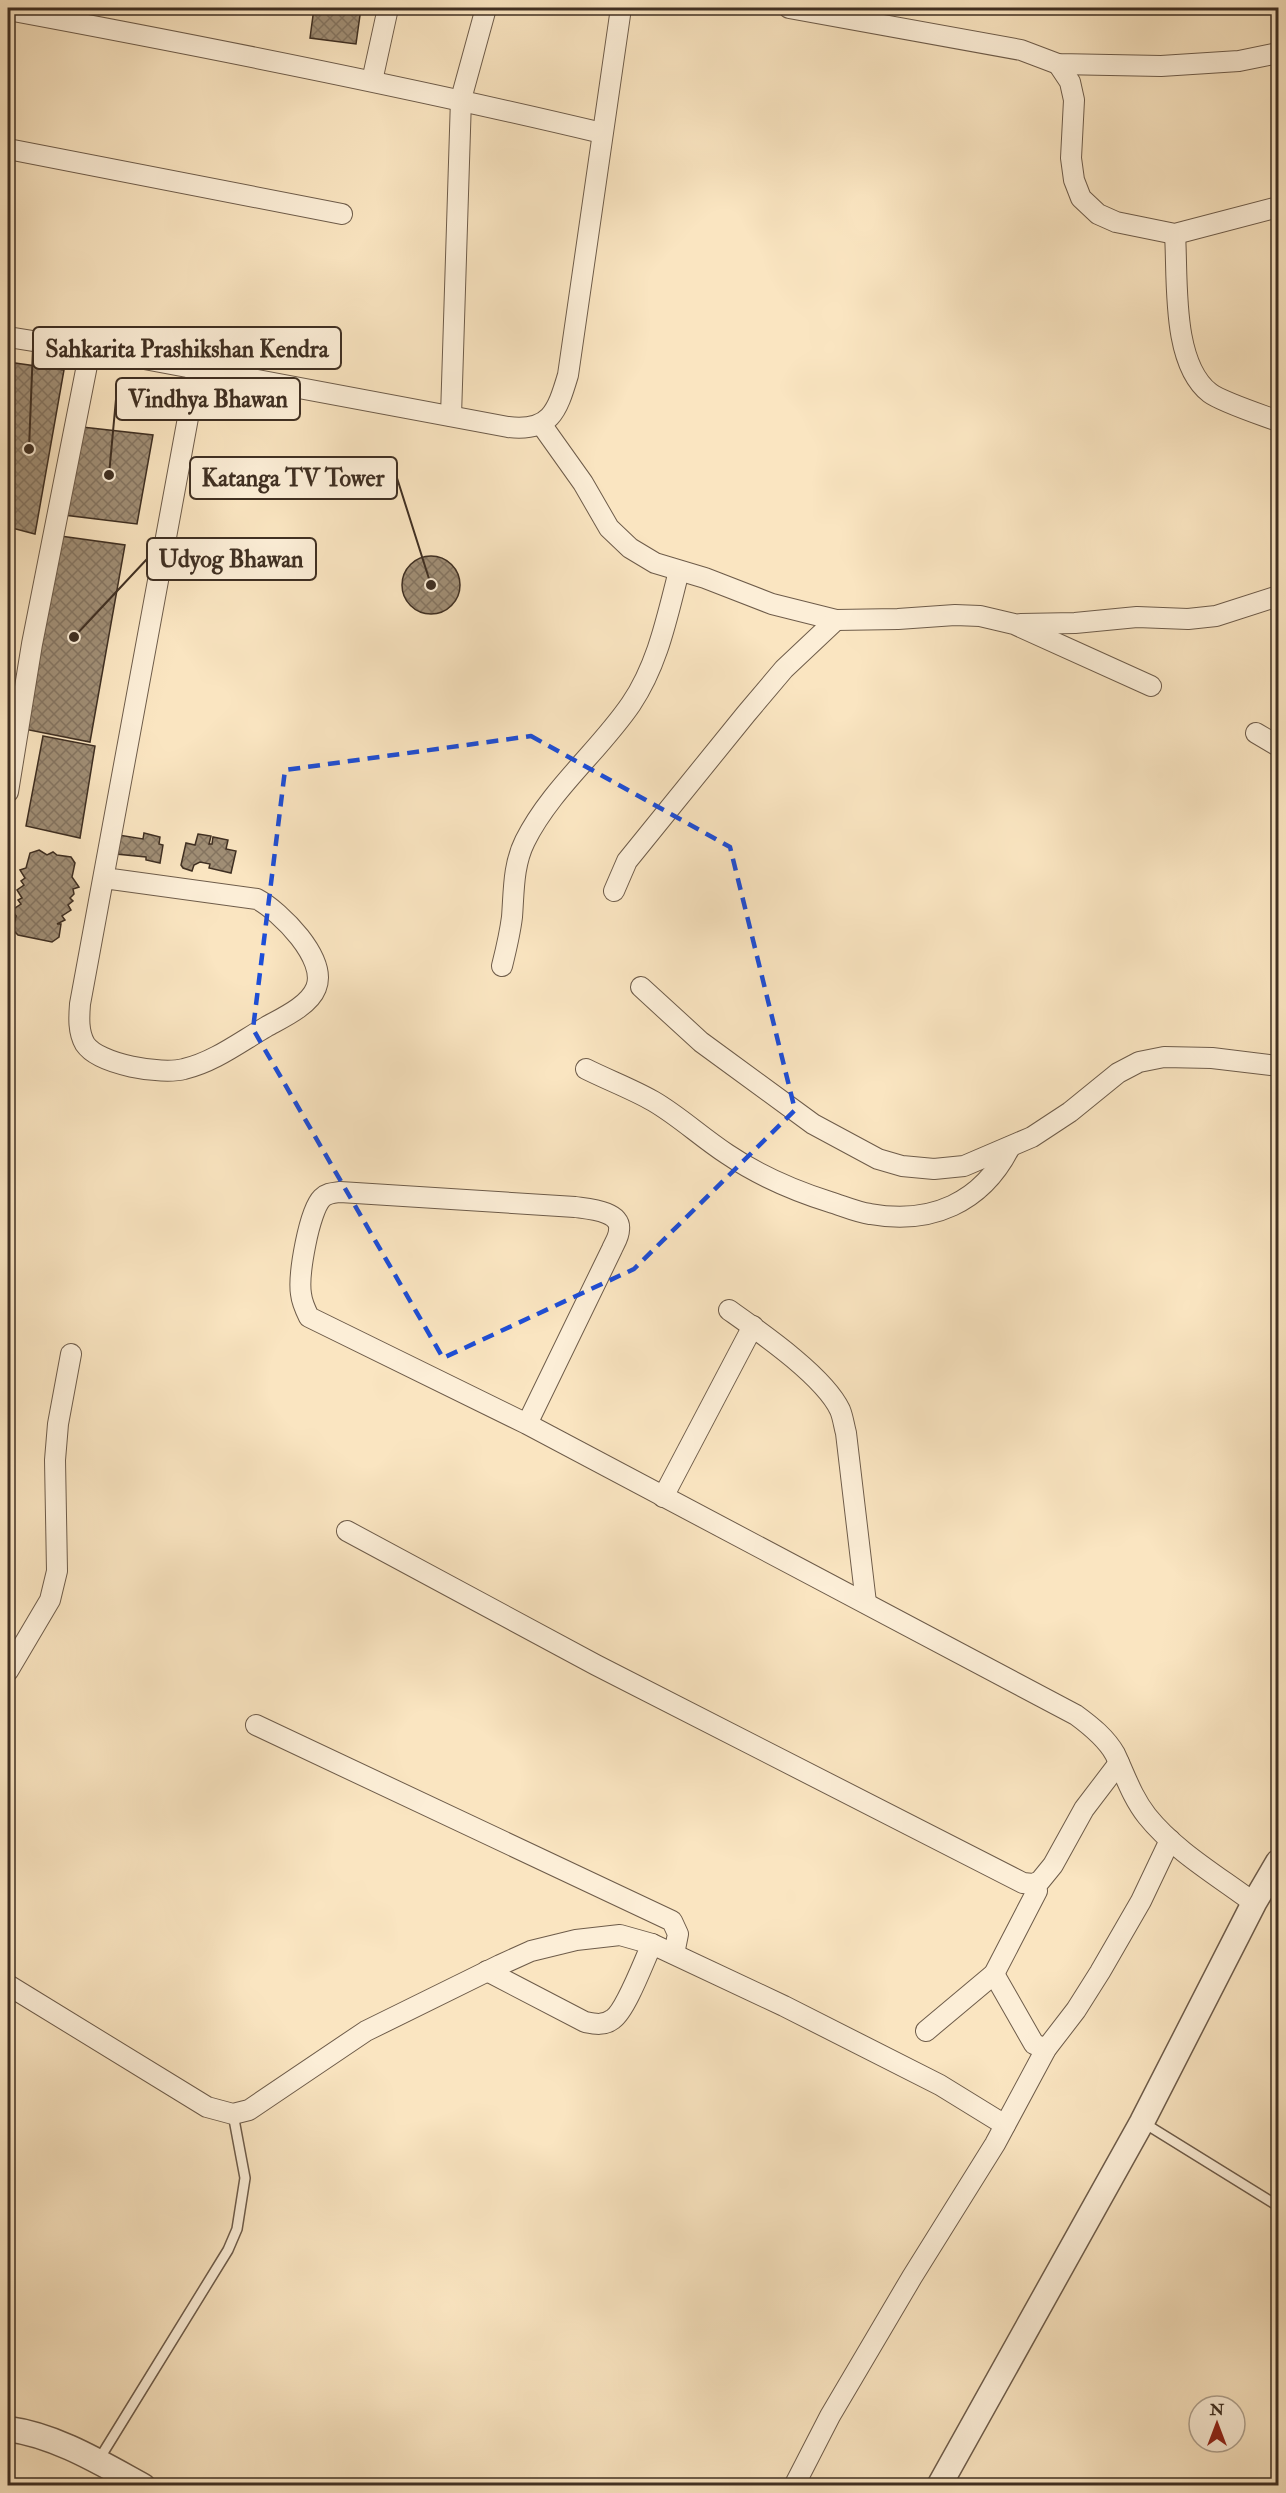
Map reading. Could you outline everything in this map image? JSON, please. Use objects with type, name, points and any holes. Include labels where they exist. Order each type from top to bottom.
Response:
[{"type":"street","points":[[372,81],[388,8]]},
{"type":"street","points":[[451,416],[461,99],[486,8]]},
{"type":"street","points":[[8,337],[524,429],[541,424],[561,399],[568,375],[621,8]]},
{"type":"street","points":[[789,8],[1021,50],[1058,64],[1161,66],[1239,61],[1278,53]]},
{"type":"street","points":[[8,10],[281,61],[461,99],[602,133]]},
{"type":"street","points":[[1058,64],[1070,82],[1074,100],[1071,158],[1074,180],[1081,198],[1098,214],[1116,222],[1175,234],[1278,207]]},
{"type":"street","points":[[8,149],[342,214]]},
{"type":"street","points":[[1175,234],[1180,329],[1185,353],[1196,379],[1211,394],[1278,421]]},
{"type":"street","points":[[8,792],[32,644],[90,350]]},
{"type":"street","points":[[104,878],[257,898],[286,921],[312,955],[318,968],[316,990],[310,998],[288,1014],[208,1061],[184,1069],[153,1070],[112,1061],[97,1054],[86,1045],[79,1028],[80,1004],[197,369]]},
{"type":"street","points":[[541,424],[583,483],[609,528],[630,548],[655,563],[705,578],[772,604],[836,620],[898,620],[955,615],[980,616],[1014,624],[1151,686]]},
{"type":"street","points":[[502,966],[512,918],[512,887],[524,842],[540,815],[636,696],[650,671],[660,646],[679,571]]},
{"type":"street","points":[[1014,624],[1075,623],[1137,618],[1188,619],[1216,616],[1278,596]]},
{"type":"street","points":[[614,891],[627,861],[747,714],[784,669],[836,620]]},
{"type":"street","points":[[1256,733],[1278,746]]},
{"type":"street","points":[[641,987],[701,1042],[813,1125],[878,1159],[902,1166],[934,1168],[964,1166],[1010,1147],[1032,1137],[1070,1113],[1118,1073],[1139,1062],[1164,1057],[1212,1058],[1278,1066]]},
{"type":"street","points":[[586,1069],[652,1100],[727,1154],[797,1192],[868,1214],[907,1218],[931,1213],[965,1200],[987,1183],[1010,1147]]},
{"type":"street","points":[[527,1424],[612,1249],[619,1231],[619,1223],[597,1210],[575,1207],[340,1192],[327,1194],[320,1200],[314,1212],[302,1265],[300,1292],[303,1306],[309,1317],[527,1424],[1076,1715],[1098,1733],[1114,1753],[1127,1784],[1145,1814],[1170,1840],[1254,1904]]},
{"type":"street","points":[[729,1310],[775,1342],[825,1388],[840,1410],[846,1433],[866,1603]]},
{"type":"street","points":[[663,1497],[753,1326]]},
{"type":"street","points":[[8,1671],[50,1600],[57,1570],[55,1460],[58,1424],[71,1354]]},
{"type":"street","points":[[347,1531],[607,1670],[1023,1883],[1033,1884],[1040,1881],[1053,1865],[1084,1809],[1119,1763]]},
{"type":"street","points":[[256,1725],[672,1921],[678,1934],[674,1954]]},
{"type":"street","points":[[794,2486],[842,2396],[1005,2125],[1046,2049],[1076,2010],[1100,1972],[1141,1900],[1170,1840]]},
{"type":"street","points":[[939,2486],[1142,2122],[1278,1862]]},
{"type":"street","points":[[926,2031],[993,1974],[1037,1891]]},
{"type":"street","points":[[8,1985],[207,2107],[233,2114],[249,2110],[366,2031],[488,1971],[531,1952],[600,1936],[620,1935],[652,1944],[784,2006],[940,2085],[1005,2125]]},
{"type":"street","points":[[488,1971],[585,2022],[603,2024],[614,2019],[624,2006],[652,1944]]},
{"type":"street","points":[[993,1974],[1034,2044],[1046,2049]]},
{"type":"street","points":[[8,2429],[29,2432],[98,2461],[143,2486]]},
{"type":"lane","points":[[98,2461],[228,2250],[237,2229],[245,2178],[233,2114]]},
{"type":"lane","points":[[1142,2122],[1278,2206]]},
{"type":"highlighted area","points":[[531,736],[730,847],[795,1110],[634,1269],[443,1358],[253,1029],[285,770]]},
{"type":"building","points":[[314,8],[361,8],[356,44],[310,38]]},
{"type":"building","points":[[8,362],[64,370],[35,534],[8,527]]},
{"type":"building","points":[[82,427],[153,435],[137,524],[64,515]]},
{"type":"building","points":[[53,535],[125,545],[90,742],[24,729]]},
{"type":"building","points":[[431,556],[447,561],[455,569],[460,585],[455,601],[447,609],[431,614],[415,609],[407,601],[402,585],[407,569],[415,561]]},
{"type":"building","points":[[43,736],[95,746],[80,838],[26,826]]},
{"type":"building","points":[[144,833],[160,837],[159,844],[163,845],[160,863],[146,860],[146,857],[116,854],[119,835],[143,839]]},
{"type":"building","points":[[198,834],[211,836],[209,844],[212,844],[213,837],[228,840],[226,849],[236,851],[231,873],[209,868],[210,864],[200,862],[194,865],[192,871],[183,868],[181,865],[186,843],[195,845]]},
{"type":"building","points":[[39,850],[47,855],[53,852],[57,855],[71,857],[75,863],[72,877],[79,887],[73,889],[74,894],[70,898],[73,901],[68,905],[71,910],[62,916],[65,920],[57,924],[61,924],[59,937],[52,942],[18,935],[13,930],[16,916],[12,910],[21,904],[18,900],[22,898],[17,890],[24,885],[21,881],[25,878],[20,870],[26,868],[30,853]]},
{"type":"place","name":"Sahkarita Prashikshan Kendra","points":[[29,449]]},
{"type":"place","name":"Vindhya Bhawan","points":[[109,475]]},
{"type":"place","name":"Katanga TV Tower","points":[[431,585]]},
{"type":"place","name":"Udyog Bhawan","points":[[74,637]]}]
